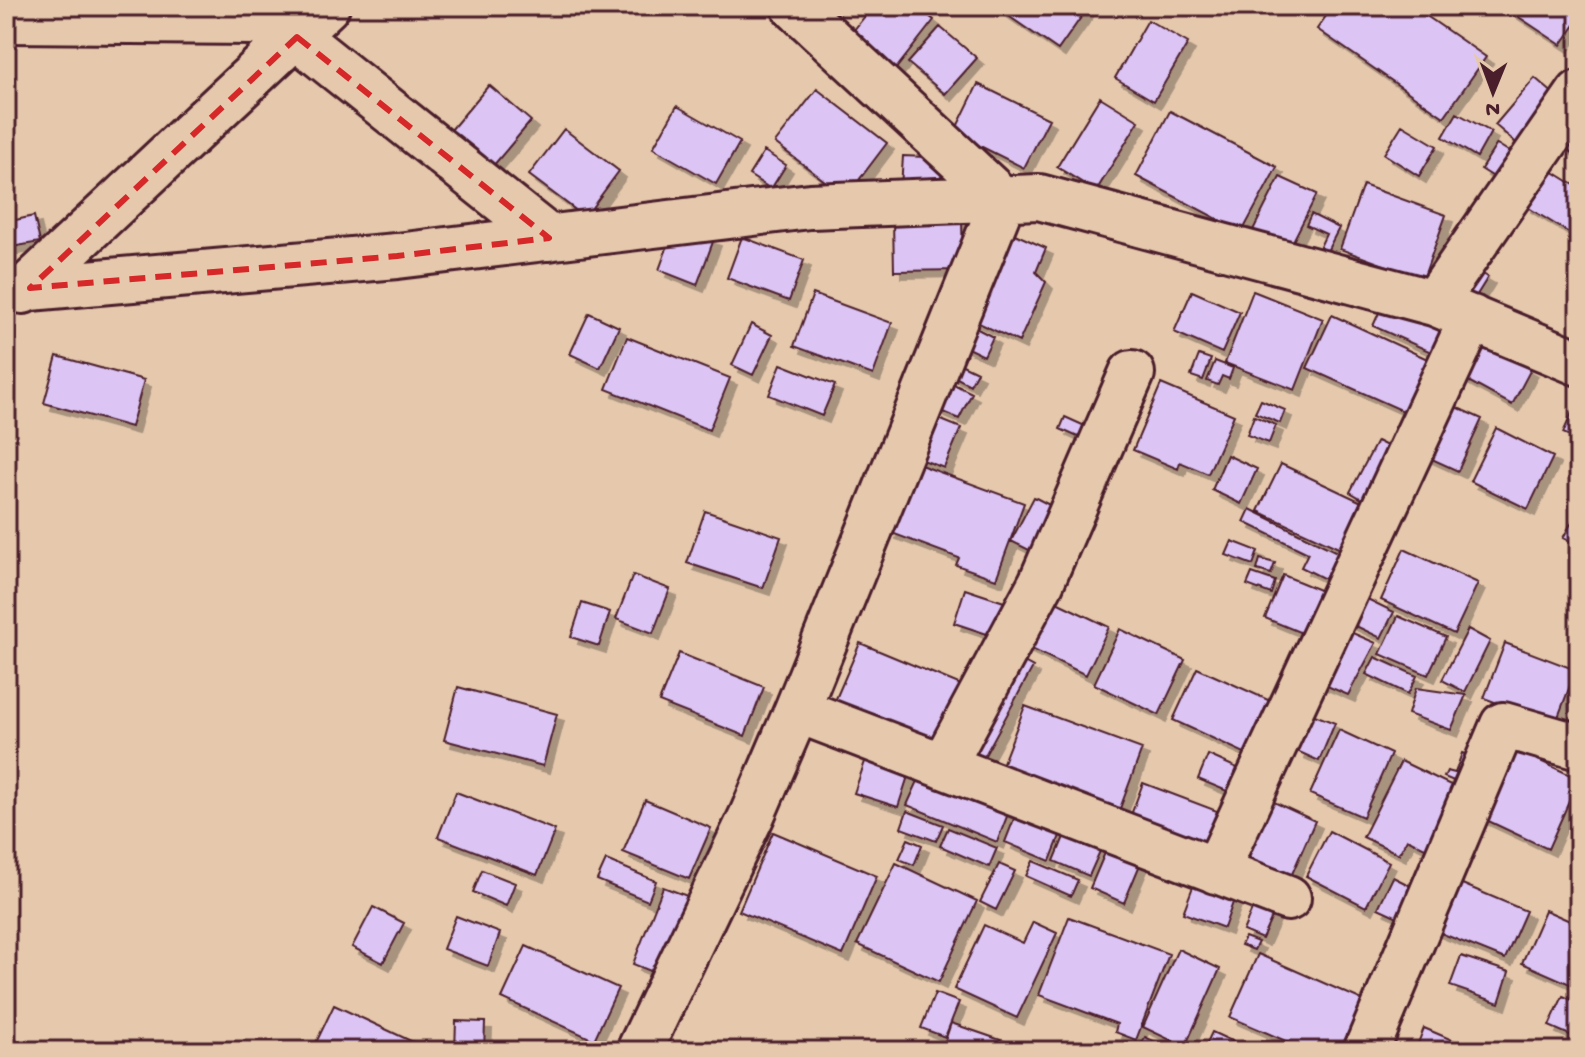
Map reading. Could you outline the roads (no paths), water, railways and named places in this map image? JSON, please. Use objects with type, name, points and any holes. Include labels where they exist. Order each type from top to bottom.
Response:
[{"type":"street","points":[[18,294],[327,6]]},
{"type":"street","points":[[794,6],[1003,200]]},
{"type":"street","points":[[6,20],[256,22],[297,37],[549,238]]},
{"type":"street","points":[[1216,871],[1453,310],[1579,93]]},
{"type":"street","points":[[18,294],[397,256],[810,206],[1039,197],[1453,310],[1579,363]]},
{"type":"street","points":[[638,1051],[752,815],[1003,200]]},
{"type":"street","points":[[943,766],[1041,583],[1132,373]]},
{"type":"street","points":[[797,710],[1288,898]]},
{"type":"street","points":[[1366,1051],[1503,725],[1579,747]]}]
